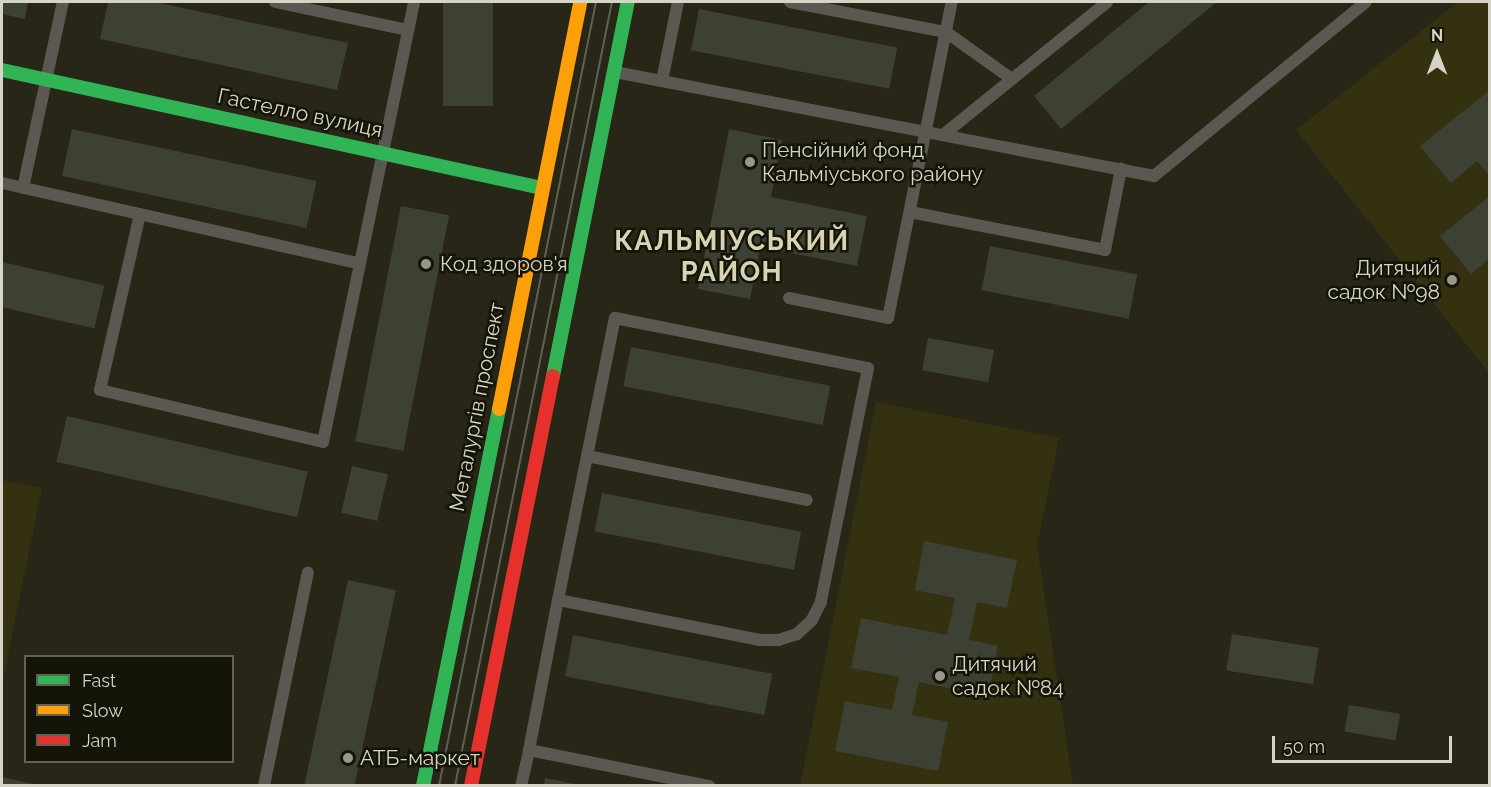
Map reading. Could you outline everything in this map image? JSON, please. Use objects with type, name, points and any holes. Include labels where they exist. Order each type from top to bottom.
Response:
[{"type":"main road","name":"Металургів проспект","points":[[423,786],[580,2]]},
{"type":"main road","points":[[471,786],[628,2]]},
{"type":"main road","name":"Гастелло вулиця","points":[[2,70],[558,191]]},
{"type":"main road","points":[[573,195],[589,198]]},
{"type":"lane","points":[[23,188],[63,2]]},
{"type":"lane","points":[[275,2],[408,30]]},
{"type":"lane","points":[[140,214],[100,390],[323,442],[414,2]]},
{"type":"lane","points":[[662,81],[678,2]]},
{"type":"lane","points":[[790,2],[946,32],[1012,79]]},
{"type":"lane","points":[[789,298],[888,318],[952,2]]},
{"type":"lane","points":[[943,135],[1107,2]]},
{"type":"lane","points":[[614,72],[1154,176],[1366,2]]},
{"type":"lane","points":[[909,212],[1105,250],[1121,169]]},
{"type":"lane","points":[[2,183],[360,264]]},
{"type":"lane","points":[[521,786],[529,750],[558,600],[615,318],[868,368],[821,602],[812,620],[797,634],[779,640],[760,640],[558,600]]},
{"type":"lane","points":[[587,456],[807,500]]},
{"type":"lane","points":[[264,786],[308,572]]},
{"type":"lane","points":[[529,750],[709,786]]},
{"type":"shaded area","name":"Дитячий садок №98","points":[[1458,2],[1489,2],[1489,373],[1296,130]]},
{"type":"shaded area","name":"Дитячий садок №84","points":[[876,402],[1059,438],[1037,546],[1073,785],[800,786]]},
{"type":"shaded area","points":[[2,480],[42,488],[2,684]]},
{"type":"building","points":[[2,2],[28,2],[25,19],[2,14]]},
{"type":"building","points":[[108,2],[155,2],[348,43],[337,90],[100,39]]},
{"type":"building","points":[[443,2],[493,2],[493,106],[443,106]]},
{"type":"building","points":[[1149,2],[1217,2],[1061,129],[1034,96]]},
{"type":"building","points":[[699,9],[897,48],[889,89],[691,50]]},
{"type":"building","points":[[1490,90],[1490,176],[1477,161],[1451,183],[1420,146]]},
{"type":"building","points":[[72,129],[317,181],[307,228],[62,176]]},
{"type":"building","points":[[729,129],[782,140],[771,197],[867,216],[857,266],[760,247],[750,299],[698,289]]},
{"type":"building","points":[[1490,196],[1490,258],[1471,274],[1440,236]]},
{"type":"building","points":[[401,206],[449,215],[403,451],[355,442]]},
{"type":"building","points":[[990,246],[1137,275],[1129,319],[981,290]]},
{"type":"building","points":[[2,262],[104,286],[94,328],[2,307]]},
{"type":"building","points":[[928,338],[994,350],[988,382],[922,370]]},
{"type":"building","points":[[631,347],[830,386],[823,425],[623,386]]},
{"type":"building","points":[[67,416],[308,472],[297,517],[56,462]]},
{"type":"building","points":[[352,466],[388,474],[377,521],[341,513]]},
{"type":"building","points":[[602,493],[801,532],[794,570],[595,531]]},
{"type":"building","points":[[924,541],[1017,560],[1007,608],[977,602],[969,640],[998,646],[988,696],[919,682],[912,715],[948,722],[938,771],[835,751],[845,701],[892,710],[899,677],[851,668],[861,618],[947,635],[955,598],[915,590]]},
{"type":"building","points":[[348,580],[396,590],[354,786],[304,785]]},
{"type":"building","points":[[1232,634],[1319,648],[1313,684],[1226,671]]},
{"type":"building","points":[[573,635],[772,674],[764,715],[565,676]]},
{"type":"building","points":[[1349,705],[1400,714],[1396,741],[1344,732]]},
{"type":"building","points":[[2,777],[37,785],[37,786],[2,786]]},
{"type":"building","points":[[545,778],[576,784],[576,786],[544,786]]},
{"type":"tram line","points":[[439,786],[596,2]]},
{"type":"tram line","points":[[455,786],[612,2]]},
{"type":"traffic: fast","points":[[553,376],[628,2]]},
{"type":"traffic: fast","points":[[2,70],[542,188]]},
{"type":"traffic: fast","points":[[423,786],[499,409]]},
{"type":"traffic: slow","points":[[499,409],[580,2]]},
{"type":"traffic: jam","points":[[471,786],[553,376]]},
{"type":"place","name":"Пенсійний фонд Кальміуського району","points":[[750,162]]},
{"type":"place","name":"Код здоров'я","points":[[426,264]]},
{"type":"place","name":"Дитячий садок №98","points":[[1452,280]]},
{"type":"place","name":"Дитячий садок №84","points":[[940,676]]},
{"type":"place","name":"АТБ-маркет","points":[[348,758]]},
{"type":"district","name":"КАЛЬМІУСЬКИЙ РАЙОН","points":[[732,256]]}]
